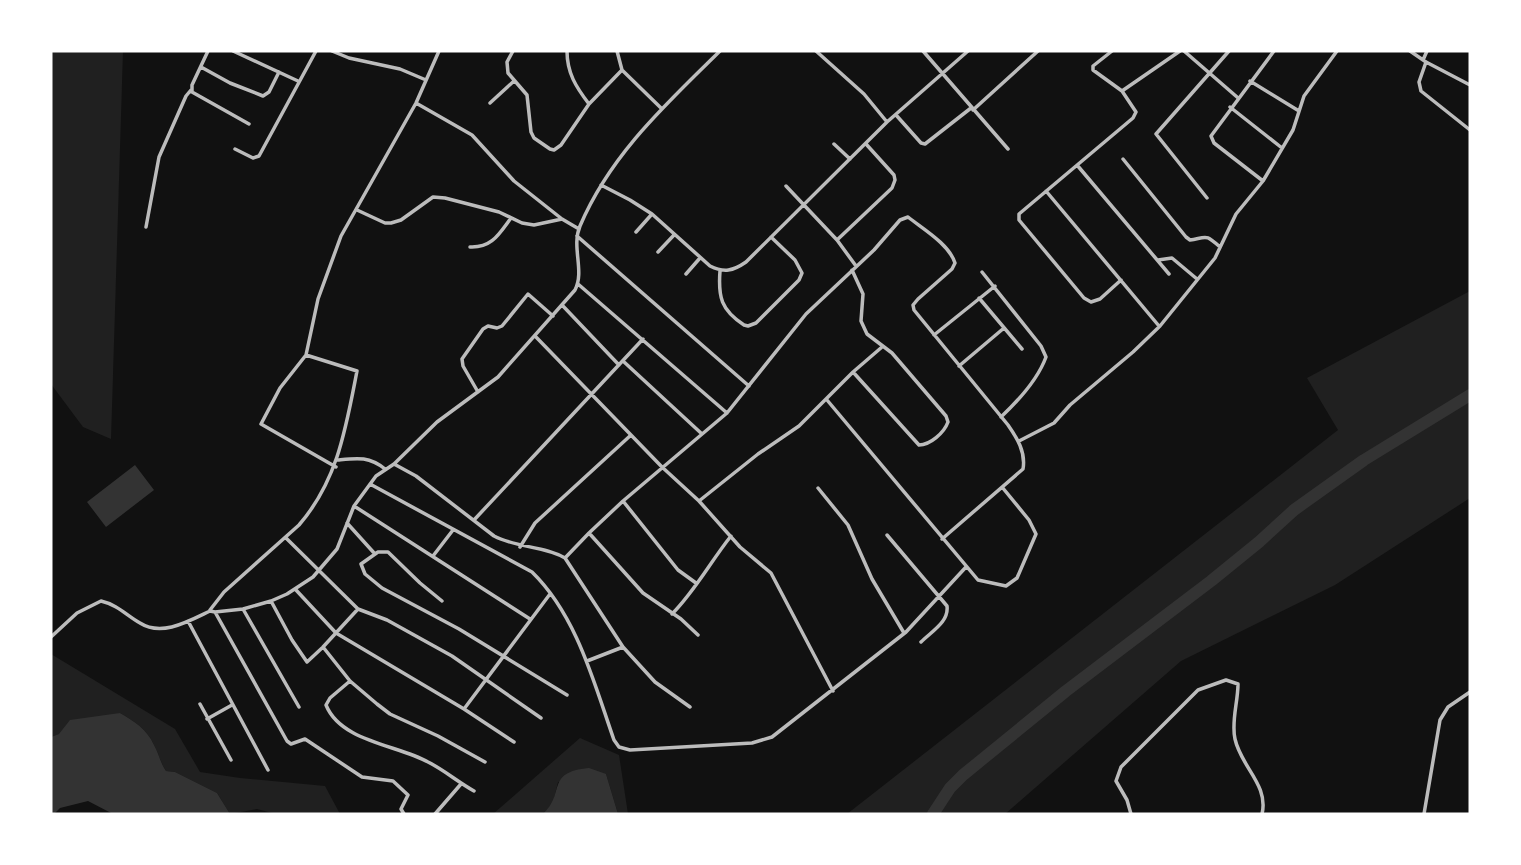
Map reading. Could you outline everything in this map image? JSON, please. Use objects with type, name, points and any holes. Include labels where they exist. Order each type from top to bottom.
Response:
[{"type":"street","points":[[146,227],[159,157],[208,51]]},
{"type":"street","points":[[233,51],[299,82]]},
{"type":"street","points":[[235,149],[253,158],[259,156],[316,51]]},
{"type":"street","points":[[332,51],[349,58],[400,69],[426,80]]},
{"type":"street","points":[[336,467],[261,424],[280,388],[306,355],[318,299],[341,236],[416,103],[439,51]]},
{"type":"street","points":[[513,51],[506,68],[527,94],[531,132],[534,138],[554,150],[561,145],[589,104],[622,70]]},
{"type":"street","points":[[567,51],[569,71],[575,86],[589,104]]},
{"type":"street","points":[[617,51],[622,70],[662,109]]},
{"type":"street","points":[[51,637],[76,613],[101,601],[118,606],[140,624],[152,628],[172,627],[212,612],[243,609],[271,601],[296,589],[320,571],[338,549],[354,506],[370,484],[437,422],[498,377],[562,305],[578,284],[577,236],[601,185],[626,148],[720,51]]},
{"type":"street","points":[[816,51],[864,94],[887,122]]},
{"type":"street","points":[[923,51],[1007,149]]},
{"type":"street","points":[[601,185],[652,214],[700,258],[720,271],[738,268],[887,122],[968,51]]},
{"type":"street","points":[[895,115],[921,144],[925,144],[972,109],[1038,51]]},
{"type":"street","points":[[1112,51],[1093,66],[1093,70],[1122,91],[1136,112],[1133,118],[1019,214],[1019,220],[1084,298],[1091,302],[1100,299],[1121,280]]},
{"type":"street","points":[[1122,91],[1182,51],[1237,97]]},
{"type":"street","points":[[1207,198],[1156,134],[1230,51]]},
{"type":"street","points":[[1263,181],[1211,139],[1211,134],[1273,51]]},
{"type":"street","points":[[1019,441],[1054,423],[1070,405],[1160,326],[1215,258],[1236,214],[1263,181],[1298,120],[1304,96],[1337,51]]},
{"type":"street","points":[[1410,51],[1470,85]]},
{"type":"street","points":[[1427,51],[1419,82],[1421,90],[1470,130]]},
{"type":"street","points":[[201,67],[230,83],[263,96],[269,92],[279,72]]},
{"type":"street","points":[[490,103],[514,81]]},
{"type":"street","points":[[1250,81],[1299,111]]},
{"type":"street","points":[[191,90],[197,96],[249,124]]},
{"type":"street","points":[[416,103],[472,135],[514,181],[579,229]]},
{"type":"street","points":[[1230,107],[1282,148]]},
{"type":"street","points":[[834,144],[850,159]]},
{"type":"street","points":[[837,240],[892,188],[895,180],[894,175],[865,144]]},
{"type":"street","points":[[1123,159],[1186,237],[1190,240],[1209,237],[1220,247]]},
{"type":"street","points":[[1077,165],[1169,274]]},
{"type":"street","points":[[786,186],[837,240],[856,266]]},
{"type":"street","points":[[1046,191],[1160,326]]},
{"type":"street","points":[[356,209],[385,223],[391,223],[401,220],[433,197],[499,212],[534,225],[562,219]]},
{"type":"street","points":[[636,232],[652,214]]},
{"type":"street","points":[[565,558],[623,501],[727,413],[786,338],[874,250],[900,220],[908,216],[943,245],[956,263],[914,305],[915,310],[1002,417],[1019,441],[1025,460],[1023,469],[942,539]]},
{"type":"street","points":[[470,247],[481,247],[489,243],[511,218]]},
{"type":"street","points":[[658,253],[674,235]]},
{"type":"street","points":[[577,236],[749,386]]},
{"type":"street","points":[[720,271],[719,290],[722,303],[744,325],[756,323],[799,280],[802,273],[795,260],[771,237]]},
{"type":"street","points":[[686,274],[700,258]]},
{"type":"street","points":[[1158,260],[1172,258],[1197,279]]},
{"type":"street","points":[[852,270],[863,294],[861,321],[867,334],[892,353],[946,416],[946,429],[925,445],[919,446],[853,372]]},
{"type":"street","points":[[982,272],[1041,346],[1046,357],[1043,366],[1002,417]]},
{"type":"street","points":[[578,284],[727,413]]},
{"type":"street","points":[[934,335],[995,286]]},
{"type":"street","points":[[478,392],[461,359],[483,329],[488,326],[498,328],[506,323],[528,294],[553,316]]},
{"type":"street","points":[[979,298],[1022,349]]},
{"type":"street","points":[[562,305],[619,365]]},
{"type":"street","points":[[959,366],[1004,328]]},
{"type":"street","points":[[536,337],[662,467],[699,501],[740,547],[771,573],[833,691]]},
{"type":"street","points":[[474,520],[643,339]]},
{"type":"street","points":[[699,501],[758,454],[799,426],[882,347]]},
{"type":"street","points":[[212,612],[224,592],[286,538],[309,513],[336,467],[357,371],[306,355]]},
{"type":"street","points":[[624,361],[702,434]]},
{"type":"street","points":[[827,400],[978,580],[1006,586],[1017,578],[1036,534],[1002,487]]},
{"type":"street","points":[[520,547],[536,523],[631,435]]},
{"type":"street","points":[[338,460],[362,457],[385,469]]},
{"type":"street","points":[[394,464],[416,476],[494,536],[520,547],[556,553],[565,558],[623,647],[655,682],[690,707]]},
{"type":"street","points":[[370,484],[532,572],[567,620],[587,662],[614,740],[619,747],[630,750],[763,740],[778,733],[905,633],[966,567]]},
{"type":"street","points":[[818,488],[848,525],[872,579],[905,633]]},
{"type":"street","points":[[623,501],[678,570],[696,583]]},
{"type":"street","points":[[354,506],[530,619]]},
{"type":"street","points":[[347,523],[375,554]]},
{"type":"street","points":[[433,556],[453,530]]},
{"type":"street","points":[[589,533],[643,593],[698,635]]},
{"type":"street","points":[[887,535],[947,606],[948,614],[944,621],[921,642]]},
{"type":"street","points":[[673,614],[731,536]]},
{"type":"street","points":[[286,538],[358,610],[387,620],[452,656],[541,718]]},
{"type":"street","points":[[442,600],[419,583],[388,552],[375,554],[361,564],[365,574],[382,588],[438,617],[567,695]]},
{"type":"street","points":[[296,589],[336,634],[464,709],[514,742]]},
{"type":"street","points":[[464,709],[550,594]]},
{"type":"street","points":[[271,601],[307,662],[358,610]]},
{"type":"street","points":[[243,609],[299,707]]},
{"type":"street","points":[[212,612],[287,741],[291,744],[305,739],[362,777],[396,783],[409,797],[401,809],[404,814]]},
{"type":"street","points":[[188,621],[268,770]]},
{"type":"street","points":[[323,647],[350,681],[390,713],[485,762]]},
{"type":"street","points":[[587,662],[623,647]]},
{"type":"street","points":[[1131,814],[1115,781],[1118,771],[1194,693],[1203,687],[1226,680],[1238,684],[1234,735],[1238,754],[1262,793],[1262,814]]},
{"type":"street","points":[[350,681],[330,698],[326,705],[342,725],[376,744],[430,763],[474,791]]},
{"type":"street","points":[[1424,814],[1440,720],[1448,707],[1470,692]]},
{"type":"street","points":[[200,704],[231,760]]},
{"type":"street","points":[[208,719],[232,705]]},
{"type":"street","points":[[435,814],[461,784]]},
{"type":"shaded area","points":[[51,51],[123,51],[111,439],[83,427],[51,384]]},
{"type":"shaded area","points":[[1470,291],[1470,498],[1335,585],[1181,661],[1005,814],[847,814],[1338,430],[1307,378]]},
{"type":"shaded area","points":[[135,465],[154,490],[106,527],[87,502]]},
{"type":"shaded area","points":[[51,654],[175,729],[200,772],[325,786],[340,814],[276,814],[257,809],[230,814],[217,793],[175,772],[166,771],[148,734],[120,713],[51,737]]},
{"type":"shaded area","points":[[120,713],[148,734],[166,771],[175,772],[217,793],[230,814],[113,814],[88,801],[60,808],[51,814],[51,737],[59,734],[70,720]]},
{"type":"shaded area","points":[[580,738],[619,755],[628,814],[618,814],[606,774],[558,782],[552,806],[543,814],[493,814]]},
{"type":"shaded area","points":[[589,768],[606,774],[618,814],[543,814],[566,774]]},
{"type":"waterway","points":[[933,814],[950,788],[963,775],[1066,691],[1211,581],[1294,510],[1364,460],[1470,395]]}]
